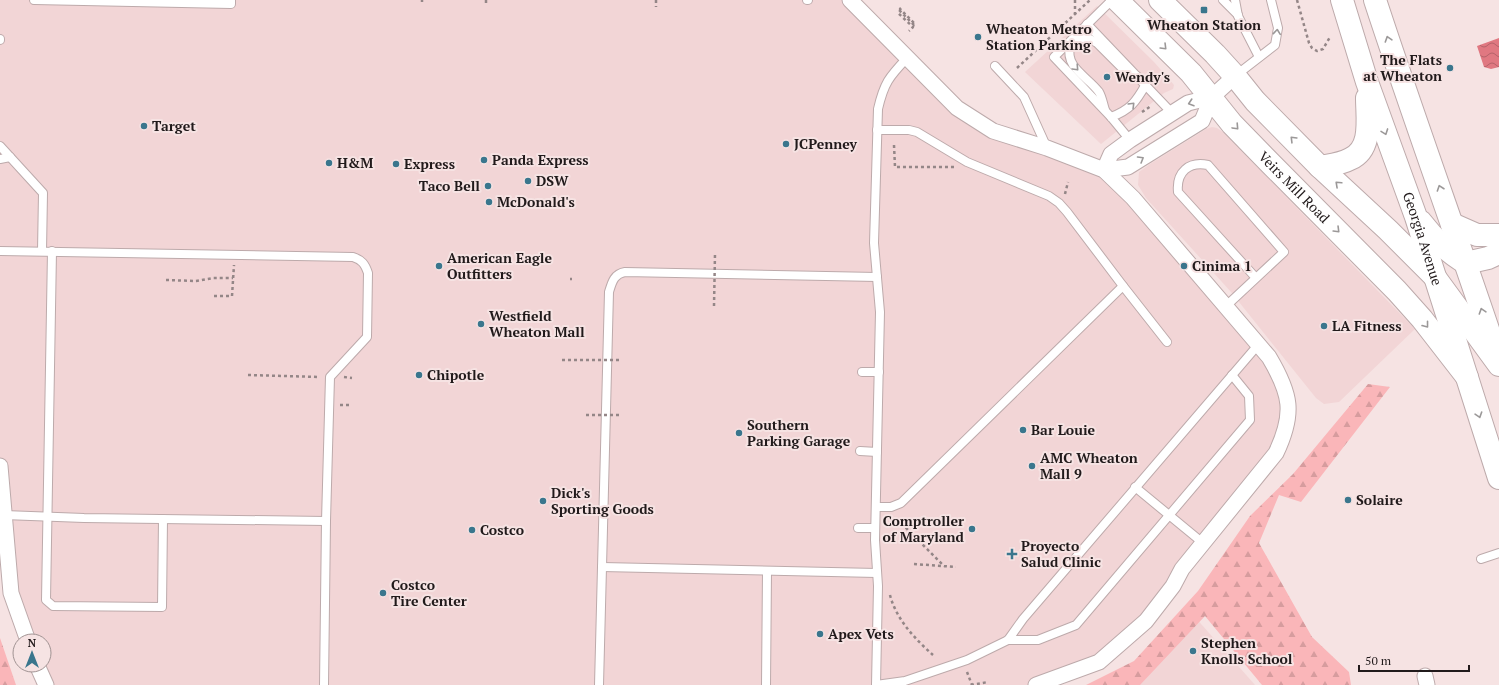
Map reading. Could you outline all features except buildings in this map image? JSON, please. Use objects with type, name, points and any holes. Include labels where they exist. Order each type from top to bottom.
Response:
[{"type":"main road","name":"Veirs Mill Road","points":[[1117,0],[1191,73],[1212,97],[1232,124],[1397,291],[1422,319],[1467,377]]},
{"type":"main road","points":[[1160,0],[1235,76],[1260,106],[1320,167],[1388,230],[1434,276],[1499,365]]},
{"type":"main road","name":"Georgia Avenue","points":[[1342,0],[1367,82],[1416,217],[1499,478]]},
{"type":"main road","points":[[1375,0],[1409,104],[1466,263],[1499,361]]},
{"type":"main road","points":[[1320,167],[1352,159],[1363,148],[1367,134],[1367,82]]},
{"type":"main road","points":[[1416,217],[1433,238],[1452,255],[1466,263],[1488,258],[1499,253]]},
{"type":"main road","points":[[1452,224],[1477,235],[1499,235]]},
{"type":"street","points":[[850,0],[957,108],[994,131],[1047,148],[1104,170],[1133,198],[1269,357],[1280,376],[1287,396],[1289,410],[1285,435],[1276,453],[1182,569],[1173,586],[1146,621],[1099,662],[1036,685]]},
{"type":"street","points":[[1104,170],[1128,167],[1202,121],[1212,97],[1235,76]]},
{"type":"street","points":[[1104,170],[1111,154],[1130,140],[1188,103],[1212,97]]},
{"type":"street","points":[[0,466],[11,593],[25,633]]},
{"type":"street","points":[[41,673],[46,685]]},
{"type":"lane","points":[[34,0],[231,4],[231,0]]},
{"type":"lane","points":[[1112,0],[1054,57],[1109,115],[1130,140]]},
{"type":"lane","points":[[1223,0],[1238,16],[1259,57]]},
{"type":"lane","points":[[1235,0],[1238,16]]},
{"type":"lane","points":[[1235,76],[1275,46],[1278,28],[1271,0]]},
{"type":"lane","points":[[1087,24],[1146,84],[1172,113]]},
{"type":"lane","points":[[1109,115],[1099,92],[1071,63],[1068,54],[1070,46],[1079,38],[1088,38],[1097,43],[1127,73],[1137,76]]},
{"type":"lane","points":[[907,58],[890,77],[882,92],[878,109],[874,243],[880,312],[875,528],[878,586],[876,685],[905,681],[967,660],[1008,640],[1038,640],[1076,625],[1250,420],[1249,396],[1232,375]]},
{"type":"lane","points":[[995,66],[1024,97],[1047,148]]},
{"type":"lane","points":[[1109,115],[1126,112],[1138,99],[1146,84]]},
{"type":"lane","points":[[877,130],[909,130],[917,132],[967,162],[1049,196],[1059,203],[1167,342]]},
{"type":"lane","points":[[0,146],[43,193],[42,251]]},
{"type":"lane","points":[[0,159],[10,157]]},
{"type":"lane","points":[[1225,307],[1284,252],[1208,165],[1201,163],[1188,167],[1179,178],[1177,185],[1178,192],[1256,278]]},
{"type":"lane","points":[[0,250],[353,257],[360,260],[366,266],[368,273],[366,337],[330,377],[324,685]]},
{"type":"lane","points":[[52,251],[46,600],[53,606],[162,607],[163,519]]},
{"type":"lane","points":[[599,685],[609,292],[612,280],[619,273],[625,272],[877,278]]},
{"type":"lane","points":[[876,507],[891,507],[902,503],[1123,286]]},
{"type":"lane","points":[[1008,640],[1023,619],[1258,345]]},
{"type":"lane","points":[[862,372],[878,372]]},
{"type":"lane","points":[[860,451],[877,452]]},
{"type":"lane","points":[[1135,487],[1203,544]]},
{"type":"lane","points":[[4,515],[326,521]]},
{"type":"lane","points":[[858,528],[875,528]]},
{"type":"lane","points":[[1481,559],[1499,553]]},
{"type":"lane","points":[[602,567],[877,573]]},
{"type":"lane","points":[[766,685],[767,571]]},
{"type":"path","points":[[656,0],[656,7]]},
{"type":"path","points":[[1075,0],[1075,14]]},
{"type":"path","points":[[1017,68],[1090,0]]},
{"type":"path","points":[[1297,0],[1309,43],[1312,48],[1317,51],[1323,49],[1330,38]]},
{"type":"path","points":[[901,8],[900,9],[915,24],[914,25],[900,11],[898,13],[913,27],[909,31]]},
{"type":"path","points":[[714,306],[715,254]]},
{"type":"path","points":[[214,296],[232,296],[234,255]]},
{"type":"path","points":[[166,280],[196,281],[213,278],[233,278]]},
{"type":"path","points":[[562,360],[619,360]]},
{"type":"path","points":[[248,375],[352,378]]},
{"type":"path","points":[[340,405],[351,405]]},
{"type":"path","points":[[586,415],[618,415]]},
{"type":"path","points":[[890,519],[898,520],[944,566]]},
{"type":"path","points":[[914,564],[956,567]]},
{"type":"path","points":[[890,595],[892,605],[913,636],[933,655]]},
{"type":"path","points":[[967,672],[971,685],[988,682]]},
{"type":"shaded area","points":[[0,0],[850,0],[957,108],[1104,170],[1280,376],[1285,435],[1173,586],[1099,662],[1036,685],[46,685],[45,673],[52,673],[52,633],[25,633],[11,593],[0,466]]},
{"type":"shaded area","points":[[1097,6],[1154,62],[1174,85],[1173,89],[1164,93],[1101,144],[1025,72]]},
{"type":"shaded area","points":[[1212,127],[1223,132],[1415,329],[1339,402],[1324,404],[1316,398],[1231,292],[1146,198],[1138,185],[1139,172],[1206,129]]},
{"type":"shaded area","name":"Stephen Knolls School","points":[[1194,616],[1255,685],[1131,685]]},
{"type":"green space","points":[[1368,384],[1390,387],[1301,502],[1279,495],[1259,543],[1312,637],[1349,672],[1351,685],[1262,685],[1205,616],[1140,685],[1086,685],[1134,661],[1198,591],[1250,516],[1293,474]]},
{"type":"green space","points":[[0,638],[16,685],[0,685]]},
{"type":"water","points":[[1499,38],[1499,67],[1491,69],[1484,67],[1477,46]]},
{"type":"place","name":"Wheaton Station","points":[[1204,10]]},
{"type":"place","name":"Wheaton Metro Station Parking","points":[[978,37]]},
{"type":"place","name":"The Flats at Wheaton","points":[[1450,68]]},
{"type":"place","name":"Wendy's","points":[[1107,77]]},
{"type":"place","name":"Target","points":[[144,126]]},
{"type":"place","name":"JCPenney","points":[[786,144]]},
{"type":"place","name":"Panda Express","points":[[484,160]]},
{"type":"place","name":"H&M","points":[[329,163]]},
{"type":"place","name":"Express","points":[[396,164]]},
{"type":"place","name":"DSW","points":[[528,181]]},
{"type":"place","name":"Taco Bell","points":[[488,186]]},
{"type":"place","name":"McDonald's","points":[[489,202]]},
{"type":"place","name":"American Eagle Outfitters","points":[[439,266]]},
{"type":"place","name":"Cinima 1","points":[[1184,266]]},
{"type":"place","name":"Westfield Wheaton Mall","points":[[481,324]]},
{"type":"place","name":"LA Fitness","points":[[1324,326]]},
{"type":"place","name":"Chipotle","points":[[419,375]]},
{"type":"place","name":"Bar Louie","points":[[1023,430]]},
{"type":"place","name":"Southern Parking Garage","points":[[739,433]]},
{"type":"place","name":"AMC Wheaton Mall 9","points":[[1032,466]]},
{"type":"place","name":"Solaire","points":[[1348,500]]},
{"type":"place","name":"Dick's Sporting Goods","points":[[543,501]]},
{"type":"place","name":"Comptroller of Maryland","points":[[972,529]]},
{"type":"place","name":"Costco","points":[[472,530]]},
{"type":"place","name":"Proyecto Salud Clinic","points":[[1012,554]]},
{"type":"place","name":"Costco Tire Center","points":[[383,593]]},
{"type":"place","name":"Apex Vets","points":[[820,634]]},
{"type":"place","name":"Stephen Knolls School","points":[[1193,651]]}]
